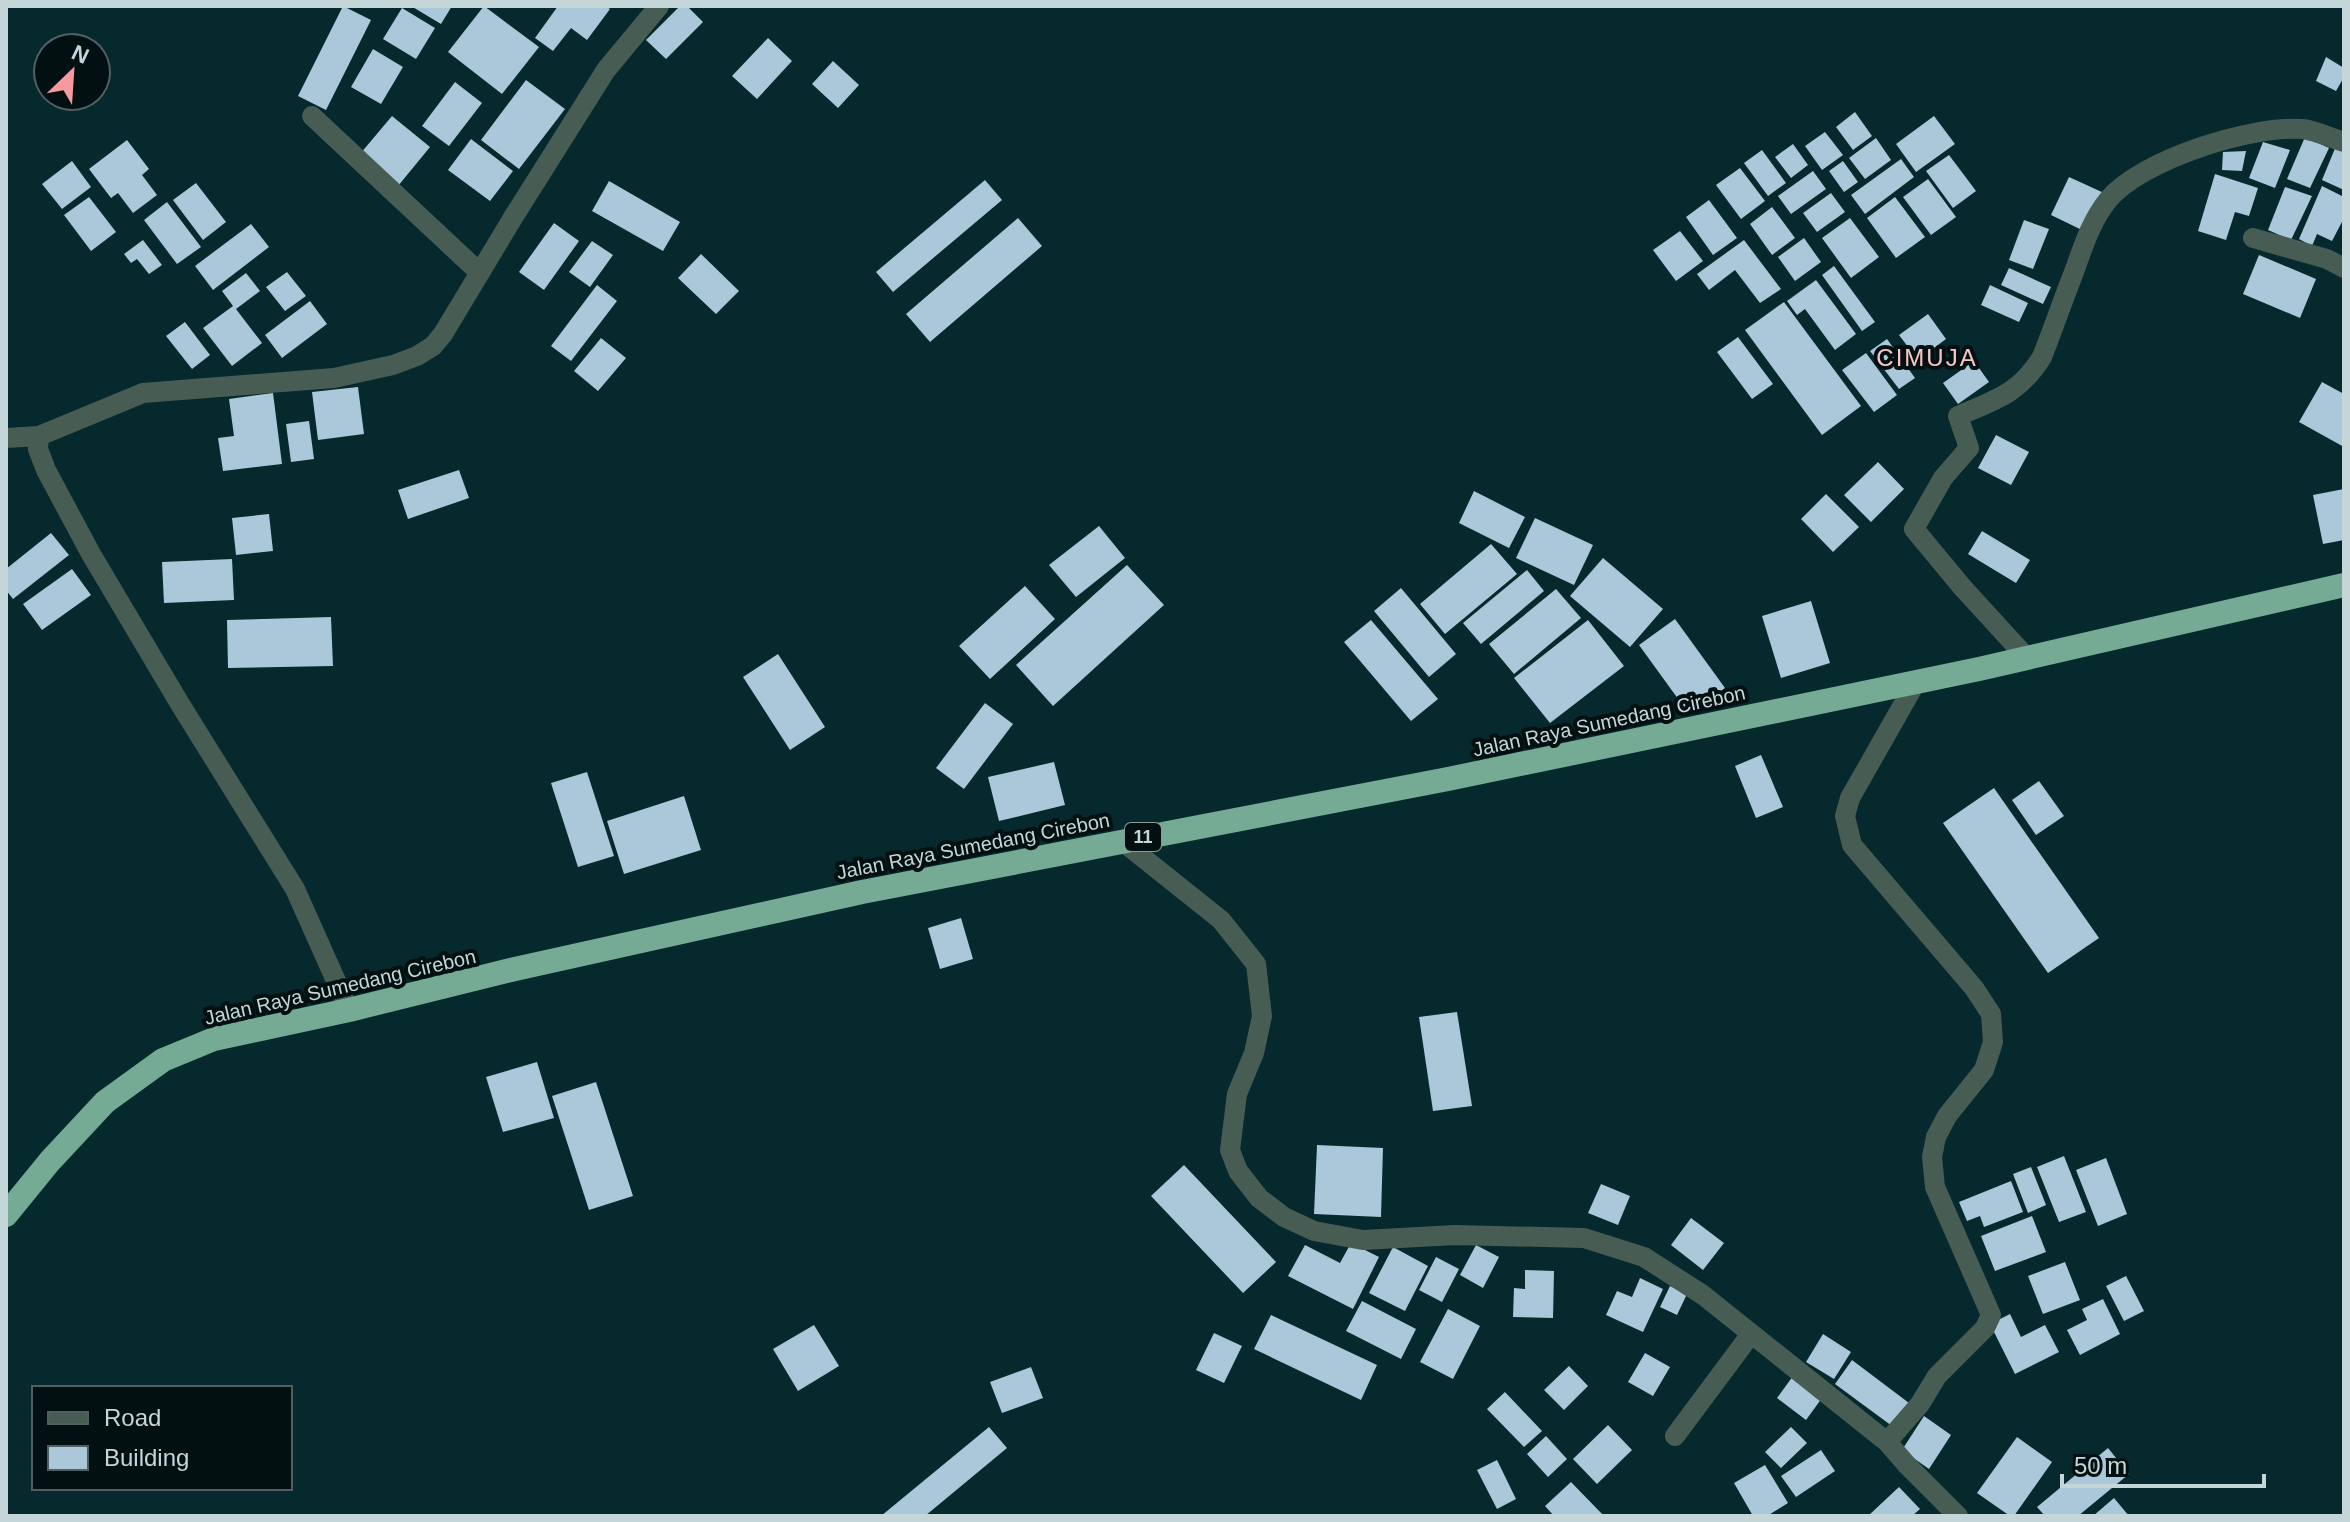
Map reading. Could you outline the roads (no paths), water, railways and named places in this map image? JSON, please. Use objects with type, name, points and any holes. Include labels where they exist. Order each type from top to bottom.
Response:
[{"type":"highway","name":"Jalan Raya Sumedang Cirebon","points":[[6,1215],[50,1161],[105,1102],[163,1060],[214,1039],[847,895],[1448,779],[2027,658],[2344,585]]},
{"type":"street","points":[[6,438],[39,436],[143,393],[334,378],[393,365],[433,346],[606,70],[659,6]]},
{"type":"street","points":[[312,116],[480,273]]},
{"type":"street","points":[[2027,658],[1914,529],[1943,478],[1969,448],[1958,416],[2012,391],[2035,368],[2042,357],[2091,228],[2121,185],[2152,168],[2226,140],[2303,129],[2344,142]]},
{"type":"street","points":[[2253,238],[2327,259],[2344,268]]},
{"type":"street","points":[[39,436],[38,449],[46,470],[83,540],[295,889],[349,1010]]},
{"type":"street","points":[[1887,1442],[1920,1404],[1937,1376],[1985,1328],[1991,1315],[1935,1187],[1932,1157],[1936,1137],[1947,1116],[1984,1070],[1993,1042],[1991,1014],[1974,988],[1852,845],[1845,816],[1850,798],[1916,682]]},
{"type":"street","points":[[1122,841],[1221,920],[1256,964],[1262,1016],[1254,1053],[1237,1094],[1230,1150],[1238,1171],[1259,1198],[1284,1217],[1314,1231],[1363,1240],[1455,1235],[1584,1238],[1644,1257],[1703,1295],[1887,1442],[1958,1516]]},
{"type":"street","points":[[1675,1436],[1751,1334]]},
{"type":"district","name":"CIMUJA","points":[[1927,358]]}]
